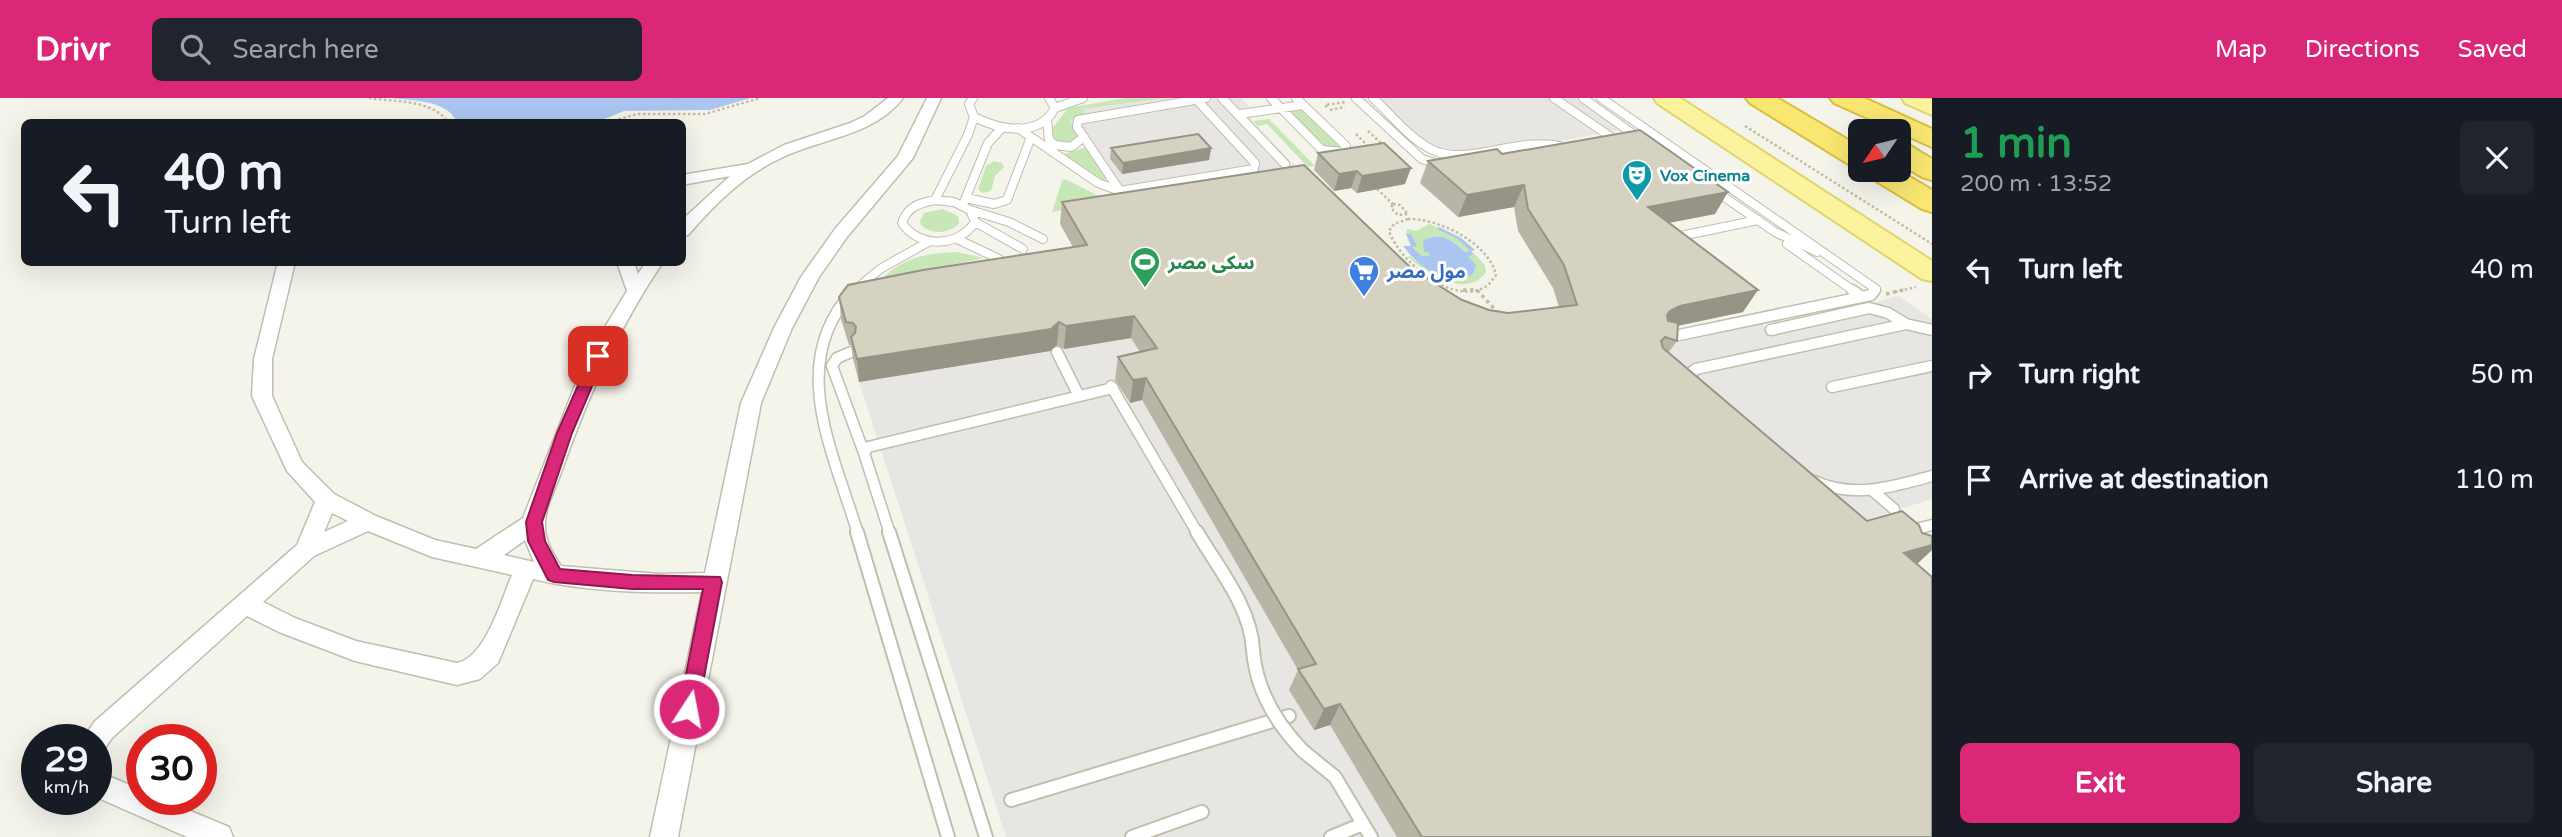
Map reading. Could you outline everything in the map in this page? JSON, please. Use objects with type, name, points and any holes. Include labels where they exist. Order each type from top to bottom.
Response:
[{"type":"highway","points":[[1759,98],[1848,152]]},
{"type":"highway","points":[[1806,98],[1848,122]]},
{"type":"highway","points":[[1843,98],[1932,139]]},
{"type":"highway","points":[[1911,158],[1932,171]]},
{"type":"highway","points":[[1898,182],[1932,203]]},
{"type":"main road","points":[[1665,98],[1927,279]]},
{"type":"main road","points":[[1913,98],[1932,108]]},
{"type":"street","points":[[686,179],[751,167],[803,143],[859,126],[877,116],[895,98]]},
{"type":"street","points":[[664,837],[751,402],[783,328],[810,277],[841,233],[905,158],[934,98]]},
{"type":"street","points":[[686,227],[751,167]]},
{"type":"street","points":[[286,266],[263,359],[262,396],[294,466],[326,500],[368,522],[432,548],[554,575],[632,582],[713,582]]},
{"type":"street","points":[[626,266],[635,290]]},
{"type":"street","points":[[554,575],[537,541],[534,522],[564,433],[598,356],[635,290],[652,266]]},
{"type":"street","points":[[306,550],[326,500]]},
{"type":"street","points":[[110,724],[306,550],[368,522]]},
{"type":"street","points":[[480,557],[500,547],[534,522]]},
{"type":"street","points":[[245,604],[287,625],[355,651],[457,674],[471,671],[489,656],[526,568]]},
{"type":"street","points":[[112,791],[219,837]]},
{"type":"lane","points":[[935,200],[968,135],[974,117],[969,104],[972,98]]},
{"type":"lane","points":[[1049,98],[1055,108]]},
{"type":"lane","points":[[1083,98],[1055,108],[1047,120],[1049,140],[1055,145],[1071,147],[1084,137]]},
{"type":"lane","points":[[1120,191],[1076,125],[1081,118],[1206,98]]},
{"type":"lane","points":[[1222,98],[1285,164]]},
{"type":"lane","points":[[1271,98],[1284,101],[1294,98],[1346,146],[1344,152],[1322,150],[1271,98]]},
{"type":"lane","points":[[1373,98],[1438,153],[1459,155],[1535,141],[1559,146]]},
{"type":"lane","points":[[1555,98],[1603,136],[1624,143],[1645,142],[1583,98]]},
{"type":"lane","points":[[1601,98],[1872,284],[1876,292],[1660,339]]},
{"type":"lane","points":[[1018,128],[1098,183],[1120,191],[1247,172],[1255,168],[1255,163],[1196,99]]},
{"type":"lane","points":[[1352,102],[1422,159],[1434,164],[1568,144]]},
{"type":"lane","points":[[1243,117],[1303,105]]},
{"type":"lane","points":[[974,117],[1002,128],[1018,128],[1047,120]]},
{"type":"lane","points":[[1002,128],[990,139],[966,204],[975,222],[1023,249]]},
{"type":"lane","points":[[1603,136],[1626,129]]},
{"type":"lane","points":[[930,241],[910,234],[902,222],[907,210],[935,200],[966,204],[1007,201],[1031,137]]},
{"type":"lane","points":[[1701,181],[1775,232],[1790,246],[1866,296]]},
{"type":"lane","points":[[966,204],[1043,239]]},
{"type":"lane","points":[[1665,240],[1758,220]]},
{"type":"lane","points":[[948,837],[819,404],[817,356],[824,333],[835,312],[851,292],[892,260],[930,241],[957,239],[972,229],[975,222]]},
{"type":"lane","points":[[1775,232],[1834,258]]},
{"type":"lane","points":[[957,239],[999,259]]},
{"type":"lane","points":[[1771,330],[1869,308],[1888,313],[1906,324],[1932,330]]},
{"type":"lane","points":[[1705,391],[1690,377],[1692,370],[1906,324]]},
{"type":"lane","points":[[851,352],[837,358],[832,366],[864,453],[986,837]]},
{"type":"lane","points":[[1056,352],[1079,396]]},
{"type":"lane","points":[[1832,387],[1932,366]]},
{"type":"lane","points":[[864,453],[868,447],[877,443],[1112,387],[1245,614],[1252,631],[1256,675],[1262,691],[1289,735],[1303,751],[1330,772],[1367,831],[1331,837]]},
{"type":"lane","points":[[1802,474],[1838,491],[1856,493],[1932,476]]},
{"type":"lane","points":[[1873,491],[1932,542]]},
{"type":"lane","points":[[1903,541],[1902,532],[1932,526]]},
{"type":"lane","points":[[1011,800],[1289,716]]},
{"type":"lane","points":[[1132,837],[1202,812]]},
{"type":"path","points":[[369,98],[430,107],[441,112],[446,119]]},
{"type":"path","points":[[620,119],[637,114],[705,114],[761,98]]},
{"type":"path","points":[[1330,110],[1352,102]]},
{"type":"path","points":[[1340,119],[1325,105],[1352,102]]},
{"type":"path","points":[[1744,126],[1932,244]]},
{"type":"path","points":[[1350,129],[1370,148]]},
{"type":"path","points":[[1377,189],[1393,204],[1401,205],[1408,211],[1407,217]]},
{"type":"path","points":[[1393,204],[1390,206],[1396,213],[1450,226],[1487,258],[1495,268],[1495,279],[1487,287],[1477,290],[1456,289],[1422,274],[1393,246],[1389,231],[1394,224],[1407,217]]},
{"type":"path","points":[[1866,296],[1882,295],[1927,279]]},
{"type":"path","points":[[1477,290],[1501,316]]},
{"type":"green space","points":[[1125,98],[1167,98],[1084,109],[1086,114],[1070,120],[1078,135],[1070,144],[1055,142],[1051,130],[1068,108]]},
{"type":"green space","points":[[1296,108],[1303,110],[1340,149],[1327,148],[1291,114],[1289,111]]},
{"type":"green space","points":[[1269,119],[1315,166],[1308,167],[1267,124],[1257,126],[1253,121]]},
{"type":"green space","points":[[1087,147],[1106,178],[1104,181],[1063,154]]},
{"type":"green space","points":[[994,161],[1002,163],[1004,167],[995,176],[991,191],[982,193],[978,189],[986,166]]},
{"type":"green space","points":[[1065,179],[1107,200],[1107,202],[1052,212]]},
{"type":"green space","points":[[943,209],[958,216],[959,224],[940,232],[921,225],[924,213]]},
{"type":"green space","points":[[1430,224],[1459,239],[1471,251],[1464,252],[1444,238],[1429,237],[1430,256],[1421,256],[1412,246],[1411,234],[1406,234],[1407,229],[1416,231]]},
{"type":"green space","points":[[956,252],[984,258],[882,279],[907,261]]},
{"type":"green space","points":[[1474,254],[1485,265],[1486,272],[1478,280],[1468,284],[1447,281],[1425,270],[1408,257],[1441,275],[1464,278],[1468,255]]},
{"type":"shaded area","points":[[1167,98],[1241,98],[1249,107],[1242,109],[1295,166],[1119,197],[1070,120],[1086,114],[1083,109]]},
{"type":"shaded area","points":[[1369,98],[1579,98],[1624,129],[1446,163]]},
{"type":"shaded area","points":[[1899,296],[1932,319],[1932,499],[1865,520],[1662,363],[1672,344],[1762,324],[1768,329]]},
{"type":"shaded area","points":[[1131,338],[1153,371],[1110,382],[1123,404],[1142,400],[1307,685],[1314,729],[1330,725],[1397,837],[1006,837],[859,382]]},
{"type":"water","points":[[392,98],[751,98],[710,110],[624,111],[604,119],[455,119],[446,109],[420,101]]},
{"type":"water","points":[[1439,227],[1461,238],[1475,250],[1471,251],[1474,254],[1468,256],[1476,266],[1473,274],[1453,279],[1443,277],[1425,268],[1403,246],[1411,246],[1406,234],[1411,234],[1417,246],[1412,247],[1422,256],[1430,256],[1428,252],[1424,252],[1423,241],[1434,237],[1450,240],[1464,252],[1470,251],[1458,239],[1437,229]]},
{"type":"building","points":[[1640,130],[1728,192],[1648,207],[1758,290],[1680,306],[1670,311],[1667,315],[1668,321],[1678,323],[1677,341],[1665,337],[1661,341],[1663,348],[1867,521],[1902,511],[1919,525],[1922,533],[1932,536],[1932,545],[1904,553],[1932,577],[1932,837],[1422,837],[1340,704],[1324,709],[1298,669],[1316,664],[1146,378],[1133,380],[1118,357],[1157,348],[1134,316],[1066,326],[1059,322],[1051,329],[857,359],[851,337],[856,327],[853,323],[846,322],[839,297],[848,285],[923,270],[1087,245],[1062,202],[1304,165],[1411,268],[1462,300],[1489,310],[1508,313],[1577,305],[1564,265],[1528,209],[1524,185],[1467,195],[1428,161],[1497,149],[1502,154]]},
{"type":"building","points":[[1198,134],[1211,148],[1123,163],[1111,148]]},
{"type":"building","points":[[1384,143],[1411,168],[1362,176],[1357,171],[1339,174],[1318,153]]},
{"type":"place","name":"Vox Cinema","points":[[1637,202]]},
{"type":"place","name":"سكى مصر","points":[[1145,289]]},
{"type":"place","name":"مول مصر","points":[[1364,298]]},
{"type":"route","points":[[598,356],[564,433],[534,522],[537,541],[554,575],[606,581],[713,582],[689,709]]}]
